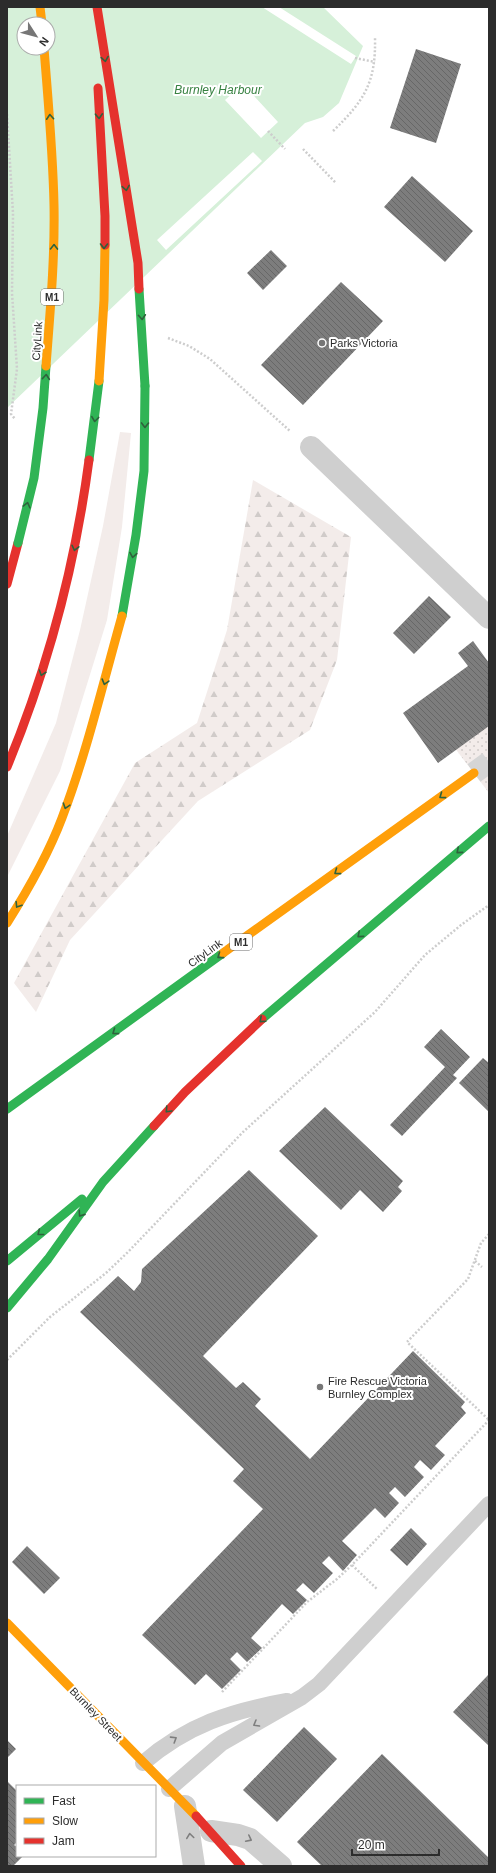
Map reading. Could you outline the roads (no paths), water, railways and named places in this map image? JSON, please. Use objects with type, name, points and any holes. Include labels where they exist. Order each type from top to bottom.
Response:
[{"type":"main road","points":[[93,7],[96,61]]},
{"type":"main road","points":[[7,923],[30,887],[62,818],[89,734],[123,614],[136,535],[144,471],[145,386],[138,263],[97,7]]},
{"type":"main road","name":"CityLink","points":[[7,584],[34,478],[47,364],[54,275],[54,206],[50,121],[45,56]]},
{"type":"main road","points":[[7,767],[48,656],[68,581],[79,529],[100,381],[104,300],[105,216],[97,77]]},
{"type":"main road","name":"CityLink","points":[[7,1109],[474,773]]},
{"type":"main road","points":[[7,1308],[48,1259],[103,1182],[185,1092],[326,964],[489,826]]},
{"type":"main road","points":[[7,1261],[103,1182]]},
{"type":"main road","name":"Burnley Street","points":[[7,1623],[211,1831],[241,1866]]},
{"type":"street","points":[[311,447],[489,618]]},
{"type":"street","points":[[185,1806],[194,1866]]},
{"type":"street","points":[[211,1831],[238,1834],[250,1839],[281,1866]]},
{"type":"lane","points":[[169,1789],[222,1743],[302,1697],[319,1684],[489,1504]]},
{"type":"lane","points":[[143,1763],[169,1742],[191,1730],[234,1712],[302,1697]]},
{"type":"water","name":"Burnley Harbour","points":[[7,7],[323,7],[363,46],[339,103],[323,117],[305,123],[7,408]]},
{"type":"tunnel","points":[[474,773],[489,762]]},
{"type":"place","name":"Parks Victoria","points":[[322,343]]},
{"type":"place","name":"Fire Rescue Victoria Burnley Complex","points":[[320,1387]]}]
